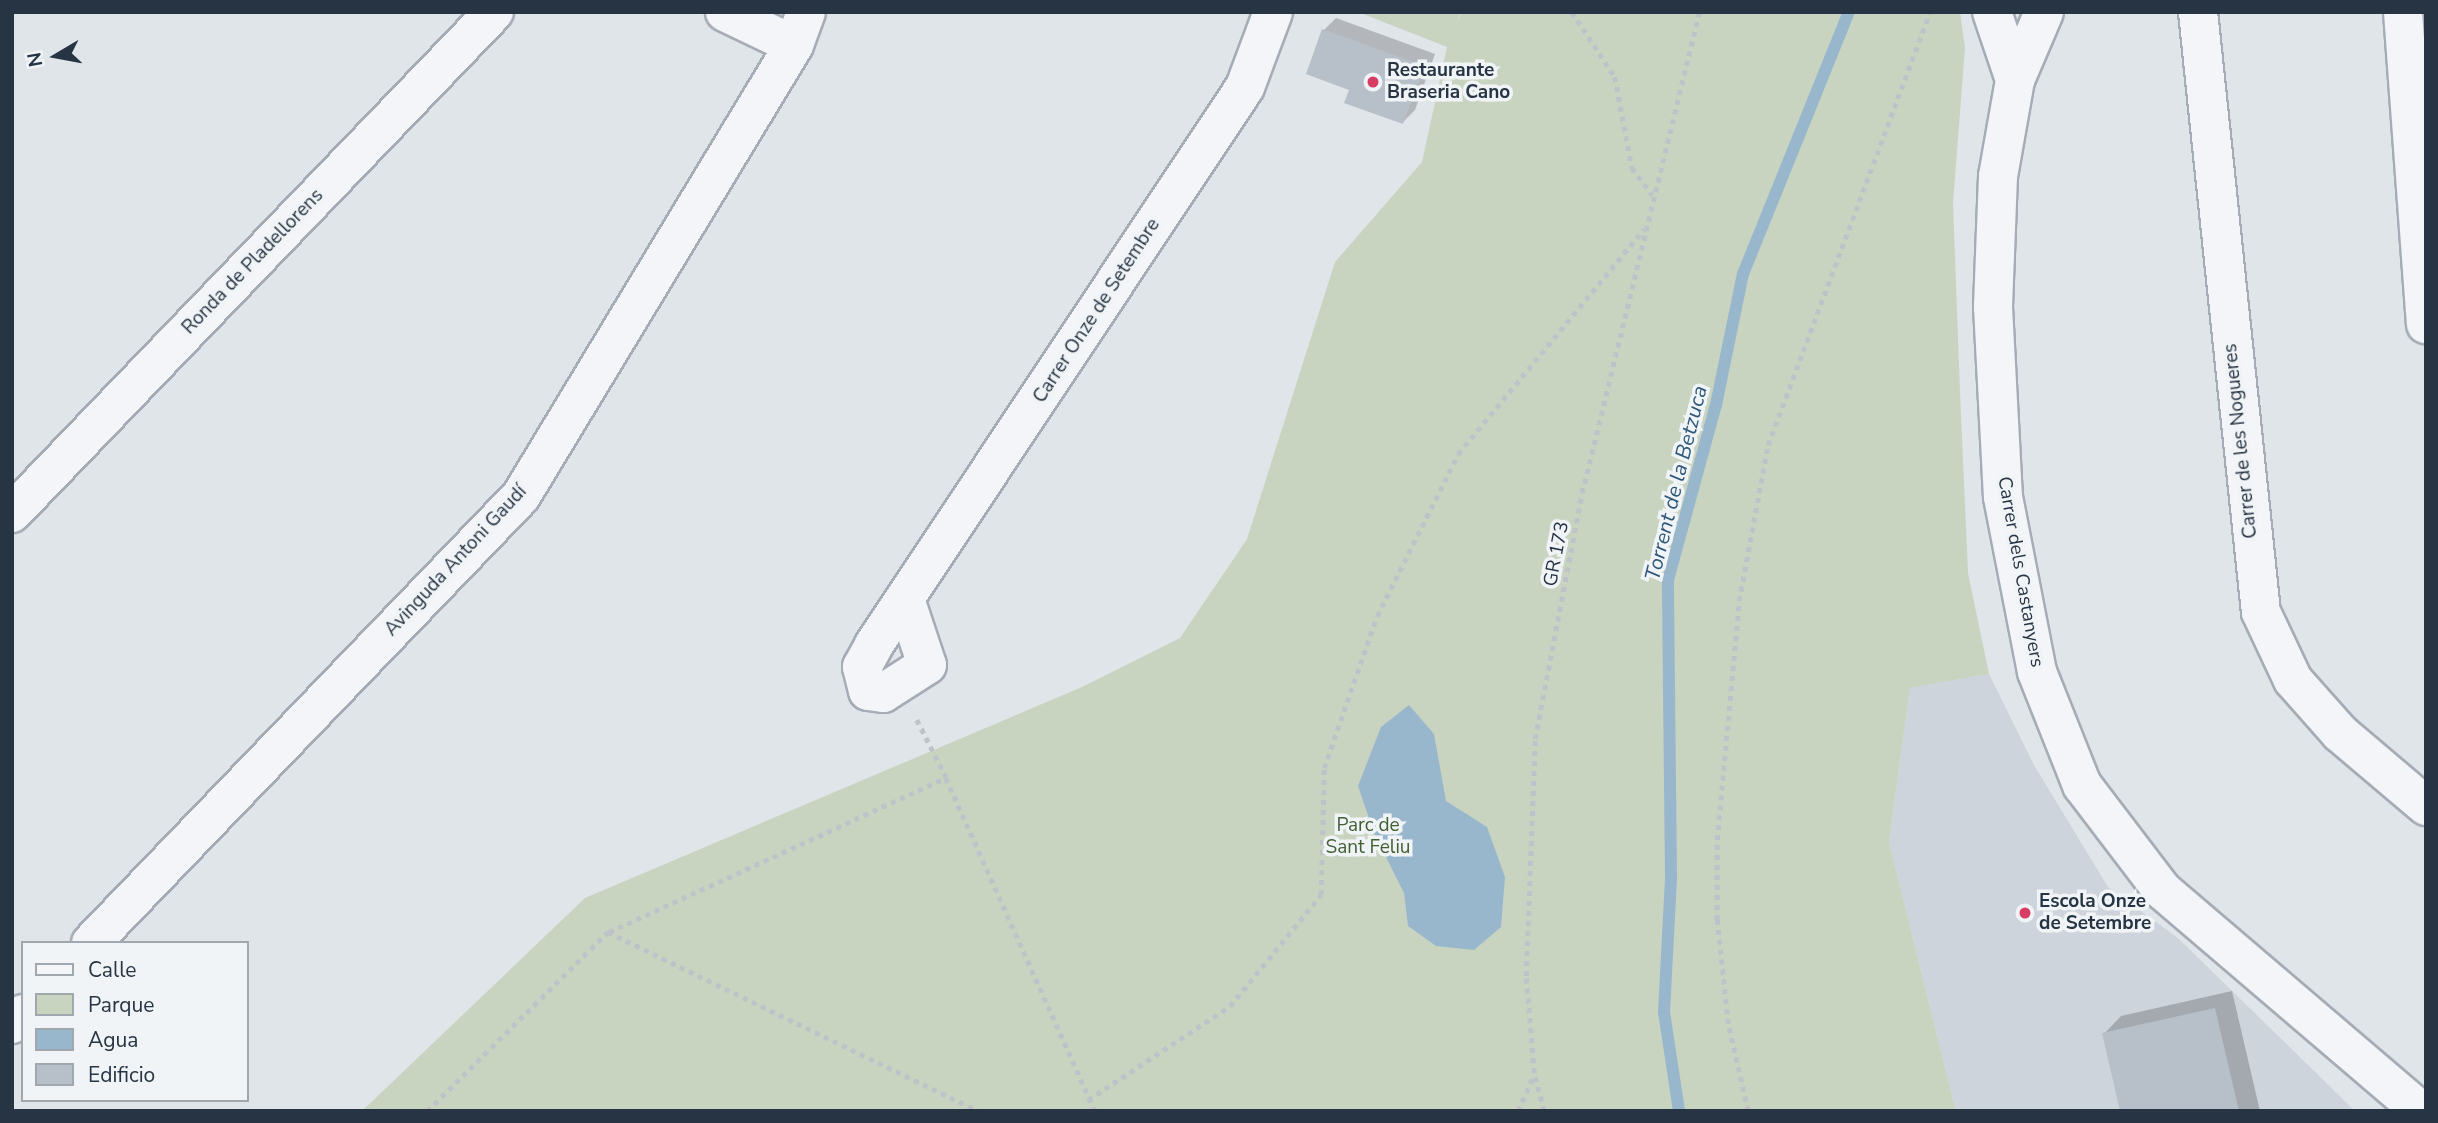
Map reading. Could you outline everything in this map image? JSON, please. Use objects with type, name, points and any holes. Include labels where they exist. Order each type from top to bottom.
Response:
[{"type":"street","name":"Ronda de Pladellorens","points":[[12,513],[494,12]]},
{"type":"street","points":[[725,12],[800,28]]},
{"type":"street","name":"Carrer Onze de Setembre","points":[[899,686],[883,694],[868,691],[862,667],[1245,87],[1273,12]]},
{"type":"street","points":[[1992,12],[2015,80]]},
{"type":"street","name":"Carrer dels Castanyers","points":[[2044,12],[2015,80],[1998,176],[1993,307],[2003,497],[2037,672],[2082,785],[2162,890],[2421,1111]]},
{"type":"street","name":"Carrer de les Nogueres","points":[[2198,12],[2260,612],[2293,680],[2340,733],[2426,806]]},
{"type":"street","points":[[2403,12],[2426,324]]},
{"type":"street","name":"Avinguda Antoni Gaudí","points":[[93,941],[521,496],[800,28]]},
{"type":"path","points":[[1572,12],[1615,77],[1632,168],[1653,196]]},
{"type":"path","name":"GR 173","points":[[1544,1111],[1534,1073],[1525,976],[1535,739],[1582,494],[1699,12]]},
{"type":"path","points":[[1748,1111],[1728,1024],[1717,920],[1717,840],[1739,601],[1768,444],[1930,12]]},
{"type":"path","points":[[1088,1100],[1230,1006],[1321,895],[1324,768],[1377,616],[1458,454],[1645,229]]},
{"type":"path","points":[[899,686],[946,778],[1095,1111]]},
{"type":"path","points":[[427,1111],[608,932],[946,778]]},
{"type":"path","points":[[608,932],[978,1111]]},
{"type":"path","points":[[1518,1111],[1534,1073]]},
{"type":"shaded area","name":"Escola Onze de Setembre","points":[[1989,674],[2034,765],[2108,887],[2178,938],[2355,1111],[1956,1111],[1889,842],[1910,688]]},
{"type":"green space","name":"Parc de Sant Feliu","points":[[1358,12],[1460,12],[1457,23],[1461,12],[1960,12],[1965,48],[1953,203],[1960,392],[1968,573],[1989,674],[1910,688],[1889,842],[1956,1111],[362,1111],[585,898],[1082,687],[1180,638],[1247,539],[1335,262],[1422,162],[1447,47]]},
{"type":"water","points":[[1409,705],[1434,734],[1446,801],[1487,827],[1505,877],[1501,927],[1474,950],[1436,946],[1408,926],[1404,893],[1374,833],[1358,786],[1381,727]]},
{"type":"building","name":"Restaurante Braseria Cano","points":[[1322,29],[1425,66],[1403,124],[1344,103],[1349,90],[1306,74]]},
{"type":"building","points":[[2215,1008],[2239,1111],[2120,1111],[2102,1033]]},
{"type":"waterway","name":"Torrent de la Betzuca","points":[[1679,1111],[1664,1012],[1671,878],[1668,580],[1716,405],[1743,274],[1849,12]]},
{"type":"place","name":"Restaurante Braseria Cano","points":[[1373,82]]},
{"type":"place","name":"Escola Onze de Setembre","points":[[2025,913]]}]
